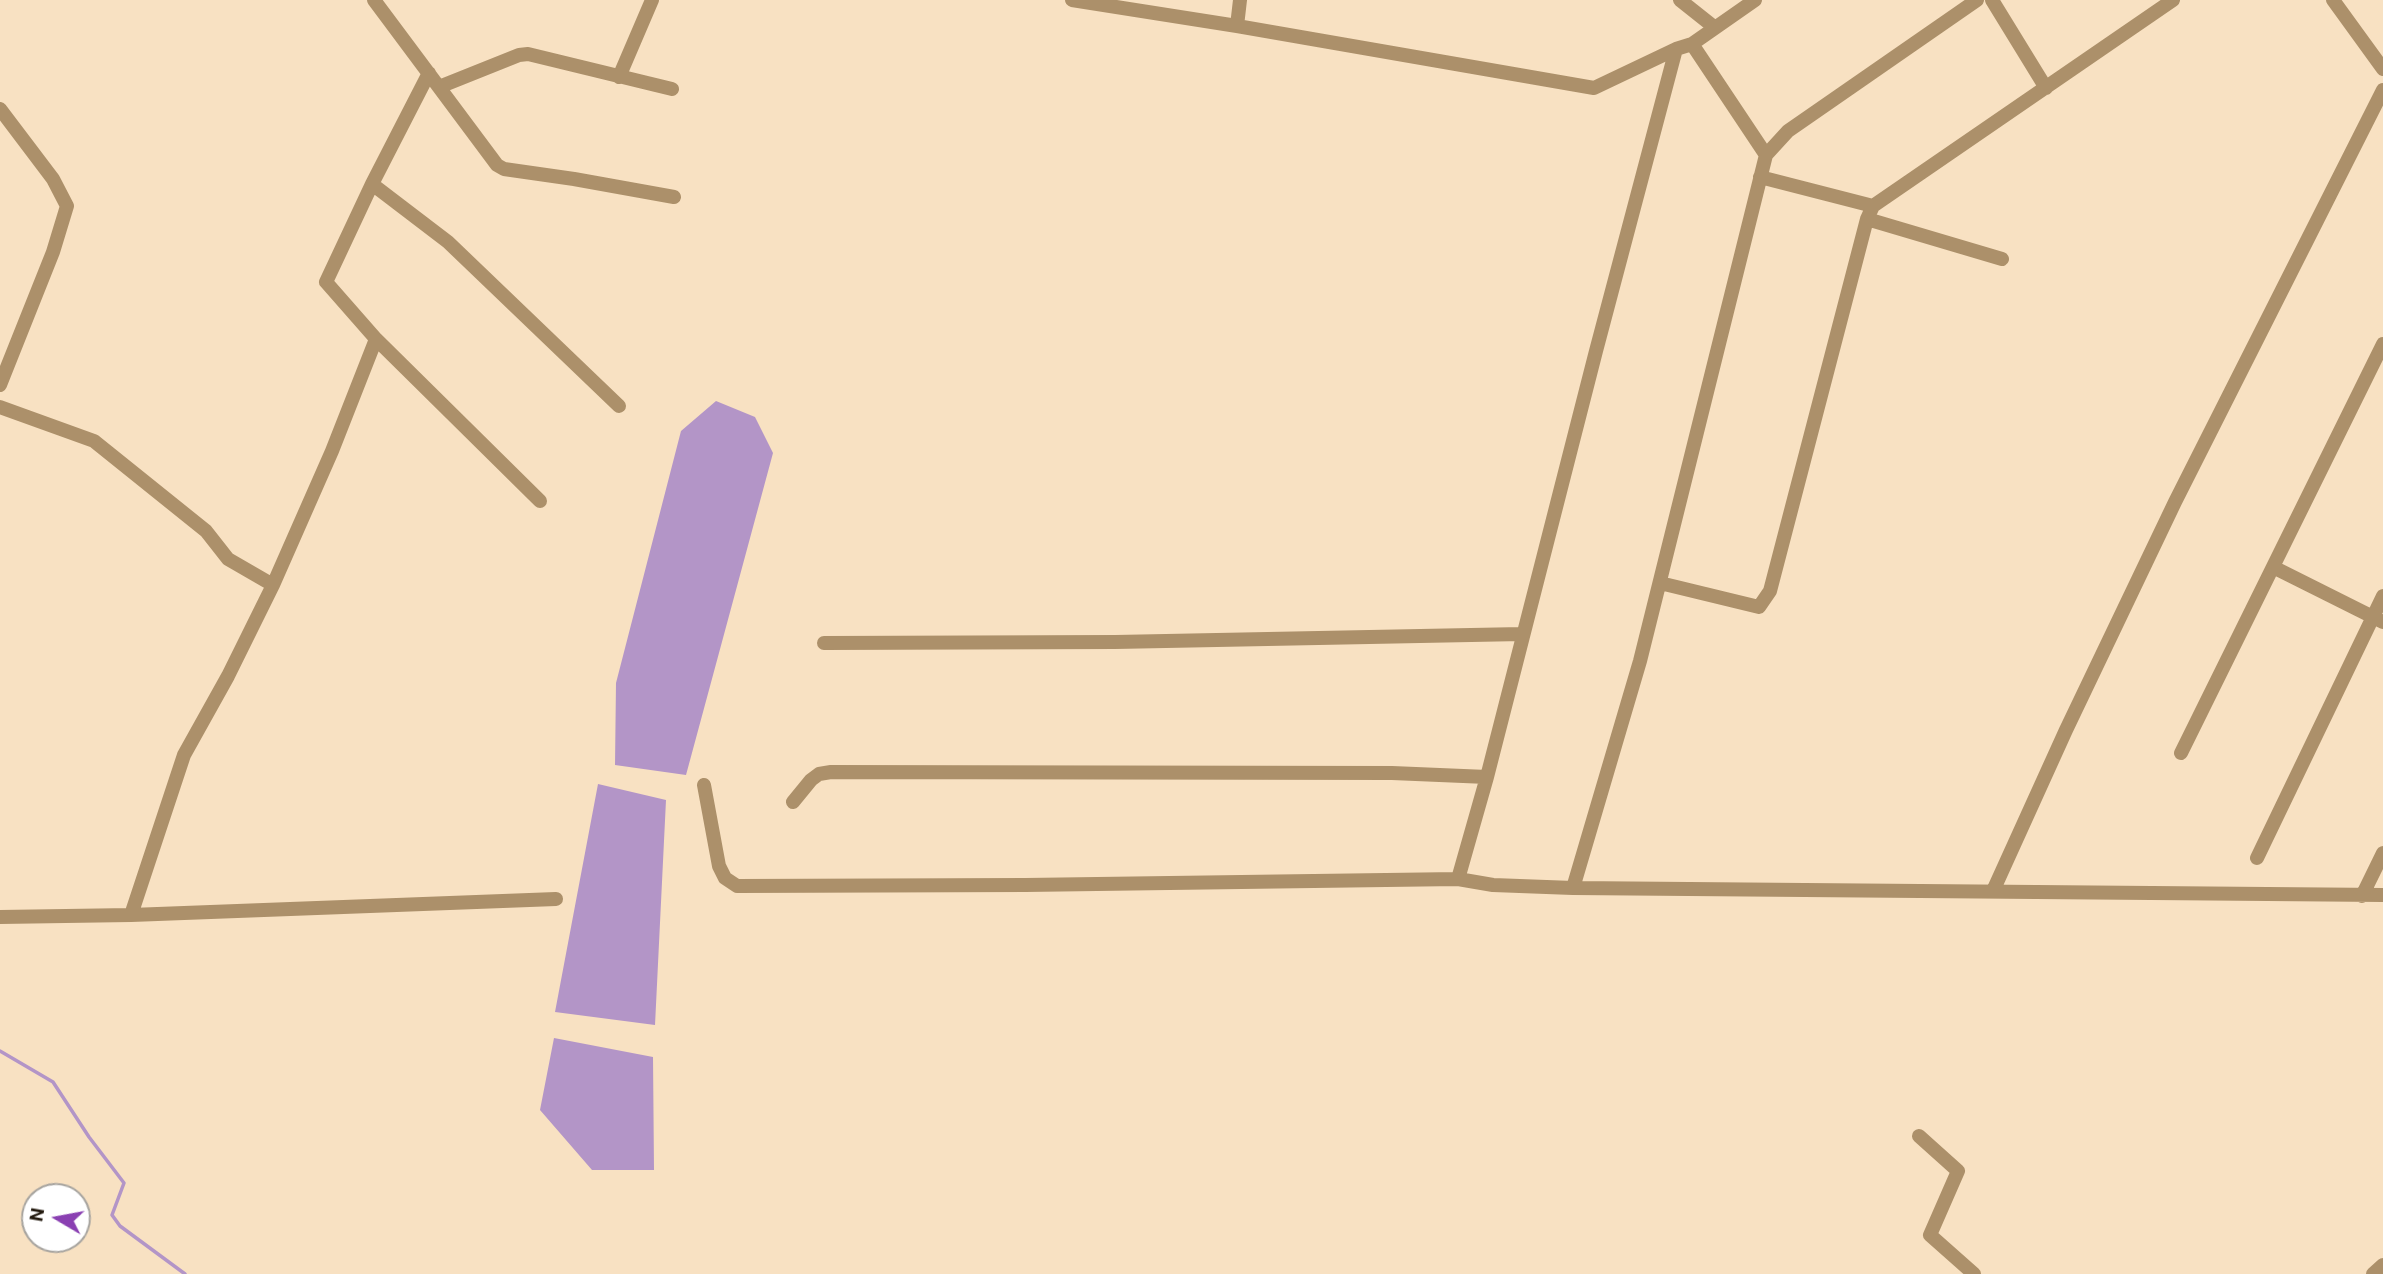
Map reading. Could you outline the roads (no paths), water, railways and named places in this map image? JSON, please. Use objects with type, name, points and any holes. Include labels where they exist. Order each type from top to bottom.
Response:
[{"type":"street","points":[[374,0],[503,169],[674,197]]},
{"type":"street","points":[[619,77],[652,0]]},
{"type":"street","points":[[1072,0],[1237,26],[1587,88],[1601,86],[1676,49],[1692,44],[1755,0]]},
{"type":"street","points":[[1237,26],[1240,0]]},
{"type":"street","points":[[1681,0],[1714,27]]},
{"type":"street","points":[[1573,888],[1640,661],[1766,155],[1788,131],[1977,0]]},
{"type":"street","points":[[1992,0],[2046,88]]},
{"type":"street","points":[[1660,583],[1759,607],[1770,591],[1870,213],[2173,0]]},
{"type":"street","points":[[2333,0],[2383,69]]},
{"type":"street","points":[[1692,44],[1766,155]]},
{"type":"street","points":[[1458,879],[1487,777],[1676,49]]},
{"type":"street","points":[[439,87],[528,54],[672,89]]},
{"type":"street","points":[[429,73],[326,282],[376,339],[540,501]]},
{"type":"street","points":[[1993,891],[2066,730],[2175,502],[2383,90]]},
{"type":"street","points":[[0,109],[53,178],[67,206],[53,252],[0,385]]},
{"type":"street","points":[[1760,177],[2003,260]]},
{"type":"street","points":[[372,184],[448,242],[620,406]]},
{"type":"street","points":[[131,915],[184,755],[228,676],[273,585],[376,339]]},
{"type":"street","points":[[2181,753],[2383,344]]},
{"type":"street","points":[[0,407],[36,418],[100,445],[206,531],[228,559],[273,585]]},
{"type":"street","points":[[2273,566],[2378,619]]},
{"type":"street","points":[[2257,858],[2378,619],[2383,596]]},
{"type":"street","points":[[824,643],[1115,642],[1522,634]]},
{"type":"street","points":[[793,802],[811,780],[831,772],[1392,773],[1487,777]]},
{"type":"street","points":[[704,785],[719,866],[724,878],[737,886],[1458,879],[1493,885],[1573,888],[2383,895]]},
{"type":"street","points":[[2362,896],[2383,853]]},
{"type":"street","points":[[0,917],[131,915],[556,899]]},
{"type":"street","points":[[1919,1136],[1958,1171],[1930,1235],[1974,1274]]},
{"type":"street","points":[[2373,1274],[2383,1265]]},
{"type":"waterway","points":[[0,1051],[53,1082],[89,1137],[124,1183],[112,1215],[120,1226],[185,1274]]}]
